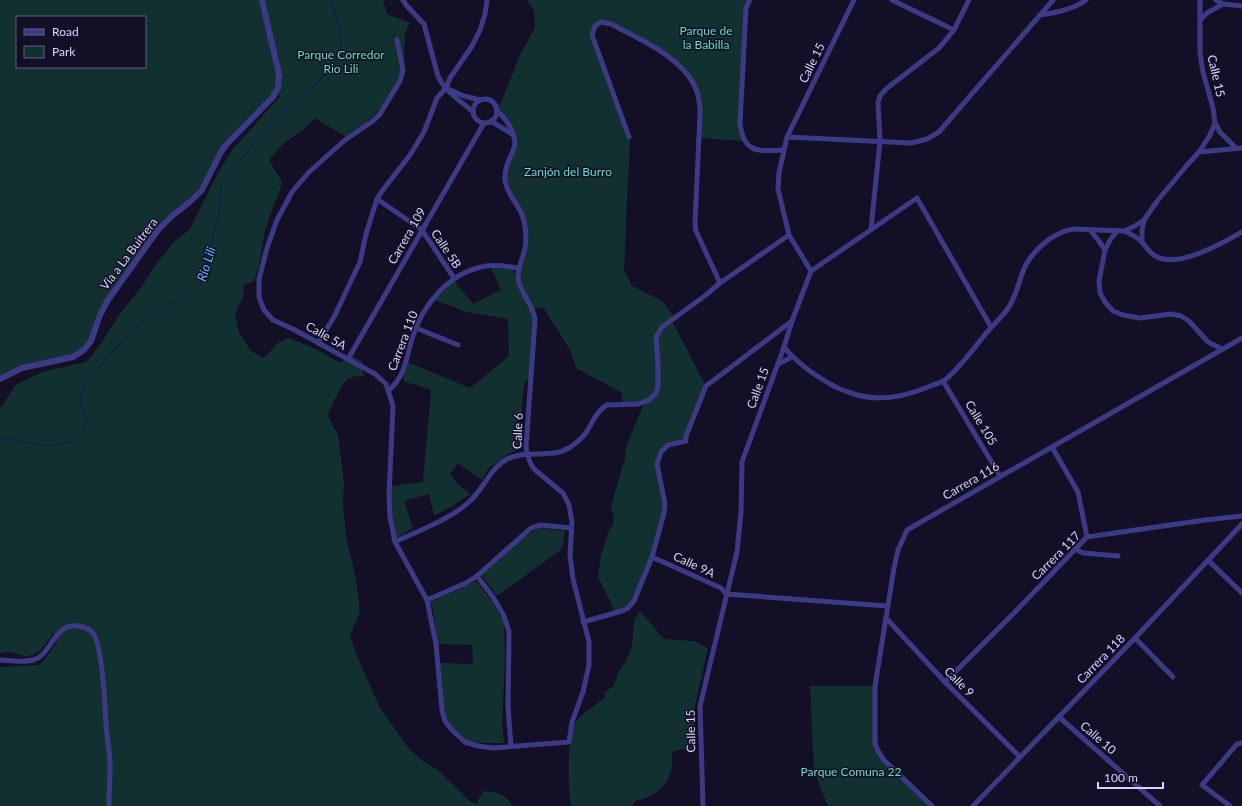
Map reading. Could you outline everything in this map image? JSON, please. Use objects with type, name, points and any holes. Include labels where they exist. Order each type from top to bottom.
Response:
[{"type":"street","name":"Vía a La Buitrera","points":[[0,378],[22,368],[73,357],[84,350],[91,341],[100,315],[108,300],[145,246],[172,216],[202,190],[222,150],[273,98],[278,88],[279,74],[262,0]]},
{"type":"street","points":[[403,0],[424,24],[438,76],[446,88],[456,99],[473,112],[477,119],[484,123],[491,121],[495,117],[497,111]]},
{"type":"street","points":[[318,343],[334,317],[360,262],[366,234],[377,199],[410,155],[424,132],[437,98],[446,88],[450,78],[472,46],[480,30],[485,14],[487,0]]},
{"type":"street","points":[[750,0],[746,8],[740,123],[742,132],[745,141],[752,148],[760,150],[784,150]]},
{"type":"street","name":"Calle 15","points":[[703,806],[700,706],[737,552],[741,512],[742,462],[784,348],[792,320],[811,271],[789,235],[778,189],[779,173],[787,137],[854,0]]},
{"type":"street","points":[[892,0],[954,30]]},
{"type":"street","points":[[872,229],[880,141],[878,103],[880,96],[886,89],[939,48],[954,30],[969,0]]},
{"type":"street","points":[[787,137],[911,143],[927,139],[939,132],[1052,0]]},
{"type":"street","points":[[1040,15],[1080,4],[1086,0]]},
{"type":"street","name":"Calle 15","points":[[1200,0],[1200,53],[1203,72],[1214,108],[1215,123]]},
{"type":"street","points":[[1216,0],[1223,4],[1242,6]]},
{"type":"street","points":[[1200,20],[1206,13],[1223,4]]},
{"type":"street","points":[[629,137],[592,35],[595,26],[601,22],[611,24],[671,58],[689,77],[695,87],[699,100],[700,114],[695,223],[696,231],[720,282]]},
{"type":"street","name":"Calle 5A","points":[[388,390],[386,384],[375,374],[273,320],[264,310],[259,296],[259,279],[267,248],[277,220],[292,192],[309,172],[324,158],[380,114],[400,81],[403,70],[397,40]]},
{"type":"street","points":[[446,88],[464,96],[492,102],[497,111],[507,121],[512,134]]},
{"type":"street","points":[[473,112],[475,105],[481,100]]},
{"type":"street","points":[[491,121],[512,134]]},
{"type":"street","name":"Carrera 109","points":[[348,359],[484,123]]},
{"type":"street","points":[[1215,123],[1220,132],[1236,148]]},
{"type":"street","points":[[784,348],[792,357],[833,386],[864,397],[893,398],[924,389],[943,381],[957,368],[1008,308],[1018,291],[1022,273],[1030,259],[1041,247],[1064,231],[1073,229],[1117,231],[1135,226],[1144,220],[1158,200],[1199,152],[1210,135],[1215,123]]},
{"type":"street","name":"Calle 6","points":[[511,746],[569,742],[572,722],[583,692],[589,665],[589,642],[573,579],[570,555],[571,510],[563,493],[534,469],[530,464],[527,454],[526,447],[535,315],[520,288],[518,278],[519,268],[525,250],[524,220],[509,193],[505,179],[507,162],[514,146],[512,134]]},
{"type":"street","points":[[1199,152],[1242,148]]},
{"type":"street","points":[[811,271],[917,198],[991,327]]},
{"type":"street","points":[[377,199],[422,230]]},
{"type":"street","points":[[1142,242],[1144,220]]},
{"type":"street","name":"Calle 5B","points":[[422,230],[454,278]]},
{"type":"street","points":[[1090,230],[1105,250]]},
{"type":"street","points":[[1124,230],[1134,235],[1142,242],[1149,252],[1158,258],[1170,260],[1209,249],[1242,232]]},
{"type":"street","points":[[1117,231],[1105,250],[1099,281],[1100,293],[1105,302],[1113,311],[1123,315],[1140,318],[1171,314],[1181,316],[1189,321],[1208,342],[1222,349]]},
{"type":"street","points":[[395,542],[462,508],[477,494],[495,468],[508,458],[527,454],[550,454],[568,449],[585,434],[600,410],[607,405],[638,404],[649,400],[656,393],[658,386],[656,337],[662,326],[706,295],[720,282],[789,235]]},
{"type":"street","name":"Carrera 110","points":[[388,390],[402,375],[416,328],[424,312],[435,296],[454,278],[467,271],[487,265],[519,268]]},
{"type":"street","points":[[583,622],[622,611],[628,608],[634,601],[652,556],[664,512],[665,504],[657,464],[661,452],[668,445],[686,441],[686,436],[706,386],[792,320]]},
{"type":"street","points":[[416,328],[458,345]]},
{"type":"street","name":"Carrera 116","points":[[932,806],[884,760],[875,744],[875,686],[887,606],[898,550],[907,530],[1242,338]]},
{"type":"street","points":[[1208,342],[1210,356]]},
{"type":"street","points":[[778,364],[792,357]]},
{"type":"street","name":"Calle 105","points":[[943,381],[1000,476]]},
{"type":"street","points":[[388,390],[394,406],[389,495],[390,517],[395,542],[427,600],[436,644],[442,710],[445,721],[465,742],[493,748],[511,746],[508,707],[509,632],[503,614],[493,597],[477,576]]},
{"type":"street","points":[[1052,447],[1078,492],[1087,537]]},
{"type":"street","name":"Carrera 117","points":[[945,682],[1087,537],[1242,516]]},
{"type":"street","name":"Carrera 118","points":[[974,806],[1242,524]]},
{"type":"street","points":[[427,600],[466,583],[477,576],[531,528],[545,525],[571,528]]},
{"type":"street","points":[[1075,549],[1083,553],[1118,556]]},
{"type":"street","name":"Calle 9A","points":[[652,556],[721,588],[726,594]]},
{"type":"street","points":[[1209,560],[1242,593]]},
{"type":"street","points":[[726,594],[887,606]]},
{"type":"street","name":"Calle 9","points":[[886,618],[945,682],[1020,757]]},
{"type":"street","points":[[0,660],[22,662],[39,658],[56,636],[69,626],[79,625],[87,628],[93,634],[100,654],[109,748],[109,806]]},
{"type":"street","points":[[1135,638],[1173,677]]},
{"type":"street","name":"Calle 10","points":[[1059,717],[1160,806]]},
{"type":"street","points":[[1230,806],[1202,785],[1237,744],[1241,743]]},
{"type":"green space","name":"Parque Corredor Rio Lili","points":[[0,0],[383,0],[387,14],[410,23],[405,33],[404,73],[384,107],[348,138],[315,118],[304,129],[283,144],[269,160],[282,182],[266,227],[257,274],[254,281],[244,285],[243,297],[235,314],[239,333],[251,351],[264,358],[278,343],[289,338],[309,346],[341,363],[350,355],[363,362],[362,369],[364,376],[352,377],[345,382],[336,396],[328,416],[338,435],[344,482],[343,503],[346,537],[356,579],[360,612],[350,636],[354,649],[380,708],[410,750],[424,762],[438,770],[472,803],[477,804],[484,791],[501,794],[513,806],[0,806],[0,667],[39,665],[57,642],[54,633],[41,650],[27,657],[10,652],[0,653],[0,407],[3,405],[15,385],[42,372],[86,362],[100,345],[119,315],[142,286],[159,260],[173,243],[190,229],[219,171],[234,148],[280,96],[276,93],[232,138],[208,181],[172,216],[108,300],[91,341],[82,353],[22,368],[0,378]]},
{"type":"green space","name":"Zanjón del Burro","points":[[527,0],[750,0],[746,8],[740,123],[745,141],[699,138],[700,114],[695,87],[671,58],[611,24],[601,22],[595,26],[592,35],[630,137],[624,270],[632,286],[662,301],[674,317],[671,319],[706,386],[686,441],[668,445],[661,452],[657,464],[665,504],[652,556],[634,601],[628,608],[614,613],[612,605],[598,577],[601,555],[608,532],[613,525],[614,518],[611,506],[625,458],[626,447],[644,403],[623,405],[621,392],[577,369],[570,350],[543,307],[532,309],[518,278],[525,250],[524,220],[505,179],[515,146],[512,134],[497,111],[517,61],[535,27],[534,11]]},
{"type":"green space","points":[[491,268],[513,269],[518,288],[534,317],[529,377],[524,384],[521,421],[516,421],[514,440],[521,442],[521,448],[508,454],[488,469],[482,480],[458,463],[450,474],[456,482],[470,494],[456,504],[434,516],[429,494],[404,501],[413,528],[396,538],[391,509],[391,486],[423,482],[431,390],[403,381],[407,362],[470,388],[509,356],[508,319],[466,312],[435,300],[454,281],[473,304],[501,290]]},
{"type":"green space","points":[[538,528],[565,531],[562,549],[497,596],[481,575],[524,537]]},
{"type":"green space","points":[[476,581],[492,601],[504,622],[505,660],[502,724],[504,743],[478,743],[464,738],[456,732],[450,724],[443,705],[440,663],[473,664],[472,645],[438,644],[433,609],[430,602]]},
{"type":"green space","points":[[640,611],[664,639],[694,641],[708,648],[694,710],[695,749],[677,750],[672,752],[672,769],[666,782],[658,791],[648,797],[636,800],[632,806],[571,806],[569,787],[569,749],[573,727],[579,718],[606,697],[603,693],[614,686],[618,672],[625,663],[632,646],[634,620]]},
{"type":"green space","name":"Parque Comuna 22","points":[[810,686],[875,686],[878,751],[932,806],[828,806],[814,771]]},
{"type":"waterway","name":"Río Lili","points":[[0,437],[45,445],[63,444],[76,439],[86,428],[86,418],[81,407],[81,392],[86,380],[132,330],[156,312],[179,300],[200,286],[207,270],[213,236],[219,216],[221,186],[248,150],[295,100],[315,85],[338,60],[342,39],[332,4],[329,0]]},
{"type":"park label","name":"Parque de la Babilla","points":[[706,38]]}]
